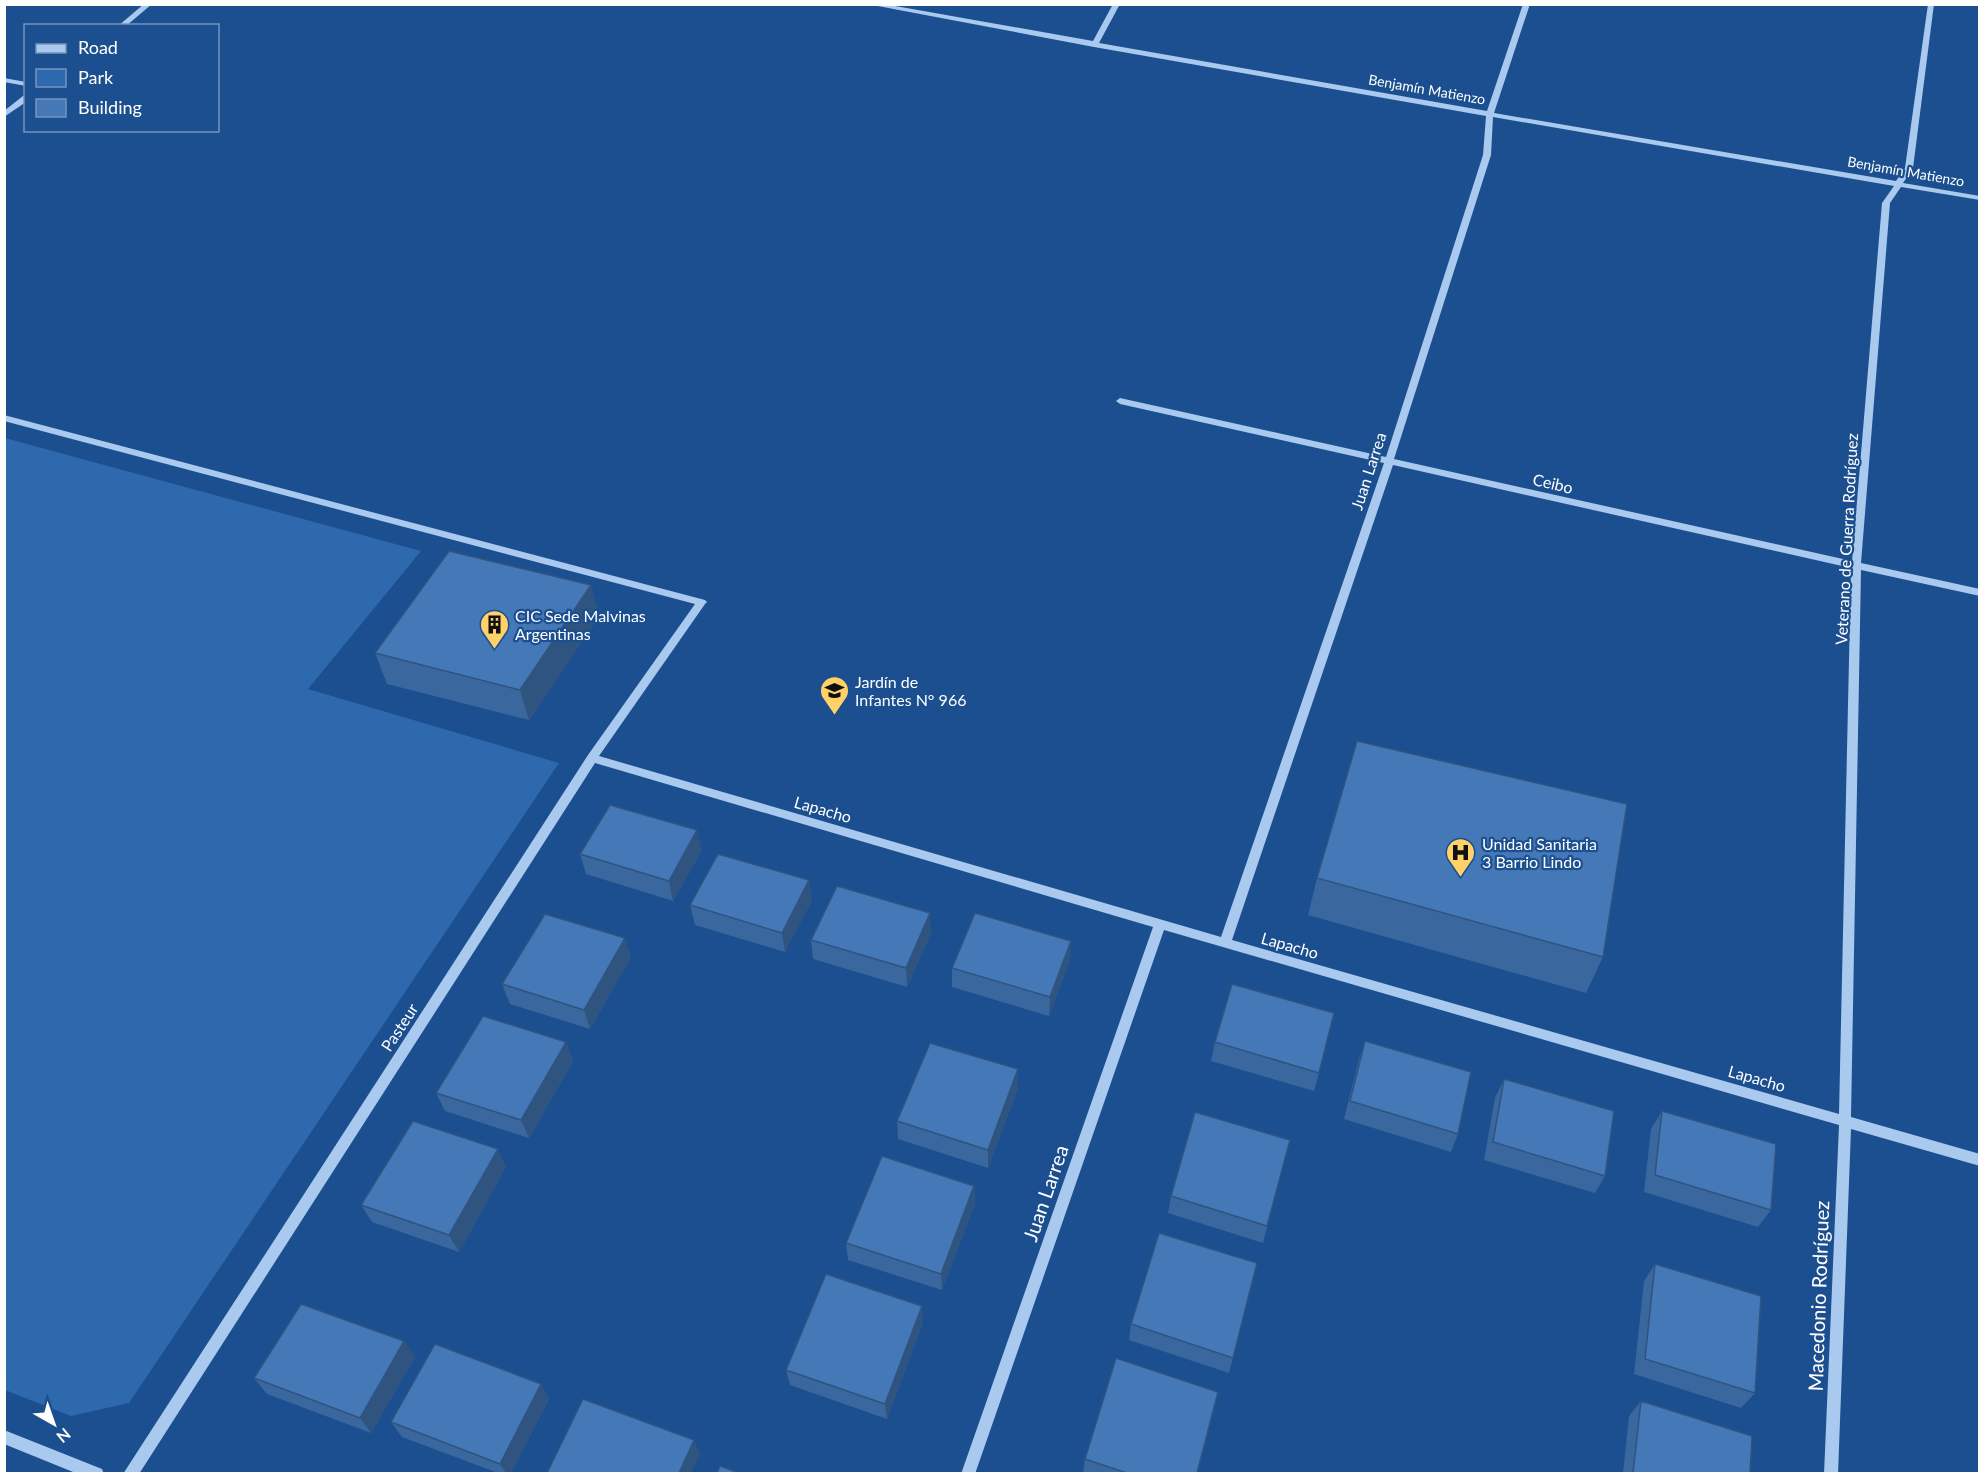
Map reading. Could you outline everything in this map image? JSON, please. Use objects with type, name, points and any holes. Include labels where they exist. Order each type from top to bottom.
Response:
[{"type":"street","points":[[124,24],[149,4]]},
{"type":"street","name":"Benjamín Matienzo","points":[[870,4],[1094,45],[1980,198]]},
{"type":"street","points":[[1094,45],[1117,4]]},
{"type":"street","name":"Juan Larrea","points":[[1225,943],[1389,462],[1487,155],[1490,114],[1527,4]]},
{"type":"street","name":"Veterano de Guerra Rodríguez","points":[[1845,1121],[1856,567],[1886,203],[1909,168],[1931,4]]},
{"type":"street","points":[[4,80],[24,84]]},
{"type":"street","points":[[4,115],[24,100]]},
{"type":"street","name":"Ceibo","points":[[1120,401],[1980,593]]},
{"type":"street","name":"Pasteur","points":[[4,418],[702,602],[592,758],[130,1473]]},
{"type":"street","name":"Lapacho","points":[[592,758],[1980,1160]]},
{"type":"street","name":"Juan Larrea","points":[[968,1473],[1160,924]]},
{"type":"street","name":"Macedonio Rodríguez","points":[[1831,1473],[1845,1121]]},
{"type":"street","points":[[4,1437],[97,1473]]},
{"type":"green space","points":[[5,438],[421,551],[308,689],[559,763],[129,1403],[71,1416],[5,1390]]},
{"type":"building","name":"CIC Sede Malvinas Argentinas","points":[[449,551],[591,585],[520,690],[375,653]]},
{"type":"building","name":"Unidad Sanitaria 3 Barrio Lindo","points":[[1357,741],[1627,804],[1603,957],[1317,878]]},
{"type":"building","points":[[610,805],[697,830],[669,881],[580,854]]},
{"type":"building","points":[[718,854],[809,880],[782,933],[690,905]]},
{"type":"building","points":[[837,886],[930,913],[906,968],[811,940]]},
{"type":"building","points":[[975,913],[1071,941],[1050,997],[952,968]]},
{"type":"building","points":[[545,914],[625,938],[584,1010],[502,984]]},
{"type":"building","points":[[1232,984],[1334,1013],[1319,1073],[1215,1042]]},
{"type":"building","points":[[483,1016],[566,1042],[521,1120],[436,1093]]},
{"type":"building","points":[[1365,1041],[1471,1072],[1458,1134],[1350,1101]]},
{"type":"building","points":[[930,1043],[1018,1069],[988,1150],[897,1121]]},
{"type":"building","points":[[1504,1079],[1614,1111],[1605,1176],[1493,1142]]},
{"type":"building","points":[[1662,1111],[1776,1144],[1771,1210],[1655,1175]]},
{"type":"building","points":[[1195,1112],[1290,1140],[1267,1226],[1171,1196]]},
{"type":"building","points":[[413,1121],[498,1149],[449,1235],[361,1205]]},
{"type":"building","points":[[882,1156],[974,1186],[941,1274],[846,1243]]},
{"type":"building","points":[[1159,1233],[1257,1263],[1233,1358],[1131,1324]]},
{"type":"building","points":[[1655,1264],[1761,1296],[1755,1393],[1645,1359]]},
{"type":"building","points":[[826,1274],[922,1306],[885,1404],[786,1370]]},
{"type":"building","points":[[301,1304],[404,1341],[360,1418],[254,1378]]},
{"type":"building","points":[[435,1344],[541,1384],[500,1464],[391,1422]]},
{"type":"building","points":[[1116,1358],[1218,1392],[1197,1473],[1127,1473],[1085,1459]]},
{"type":"building","points":[[583,1399],[694,1440],[679,1473],[547,1473]]},
{"type":"building","points":[[1641,1401],[1752,1436],[1750,1473],[1633,1473]]},
{"type":"building","points":[[720,1466],[739,1473],[717,1473]]},
{"type":"place","name":"CIC Sede Malvinas Argentinas","points":[[494,650]]},
{"type":"place","name":"Jardín de Infantes N° 966","points":[[834,716]]},
{"type":"place","name":"Unidad Sanitaria 3 Barrio Lindo","points":[[1461,878]]}]
